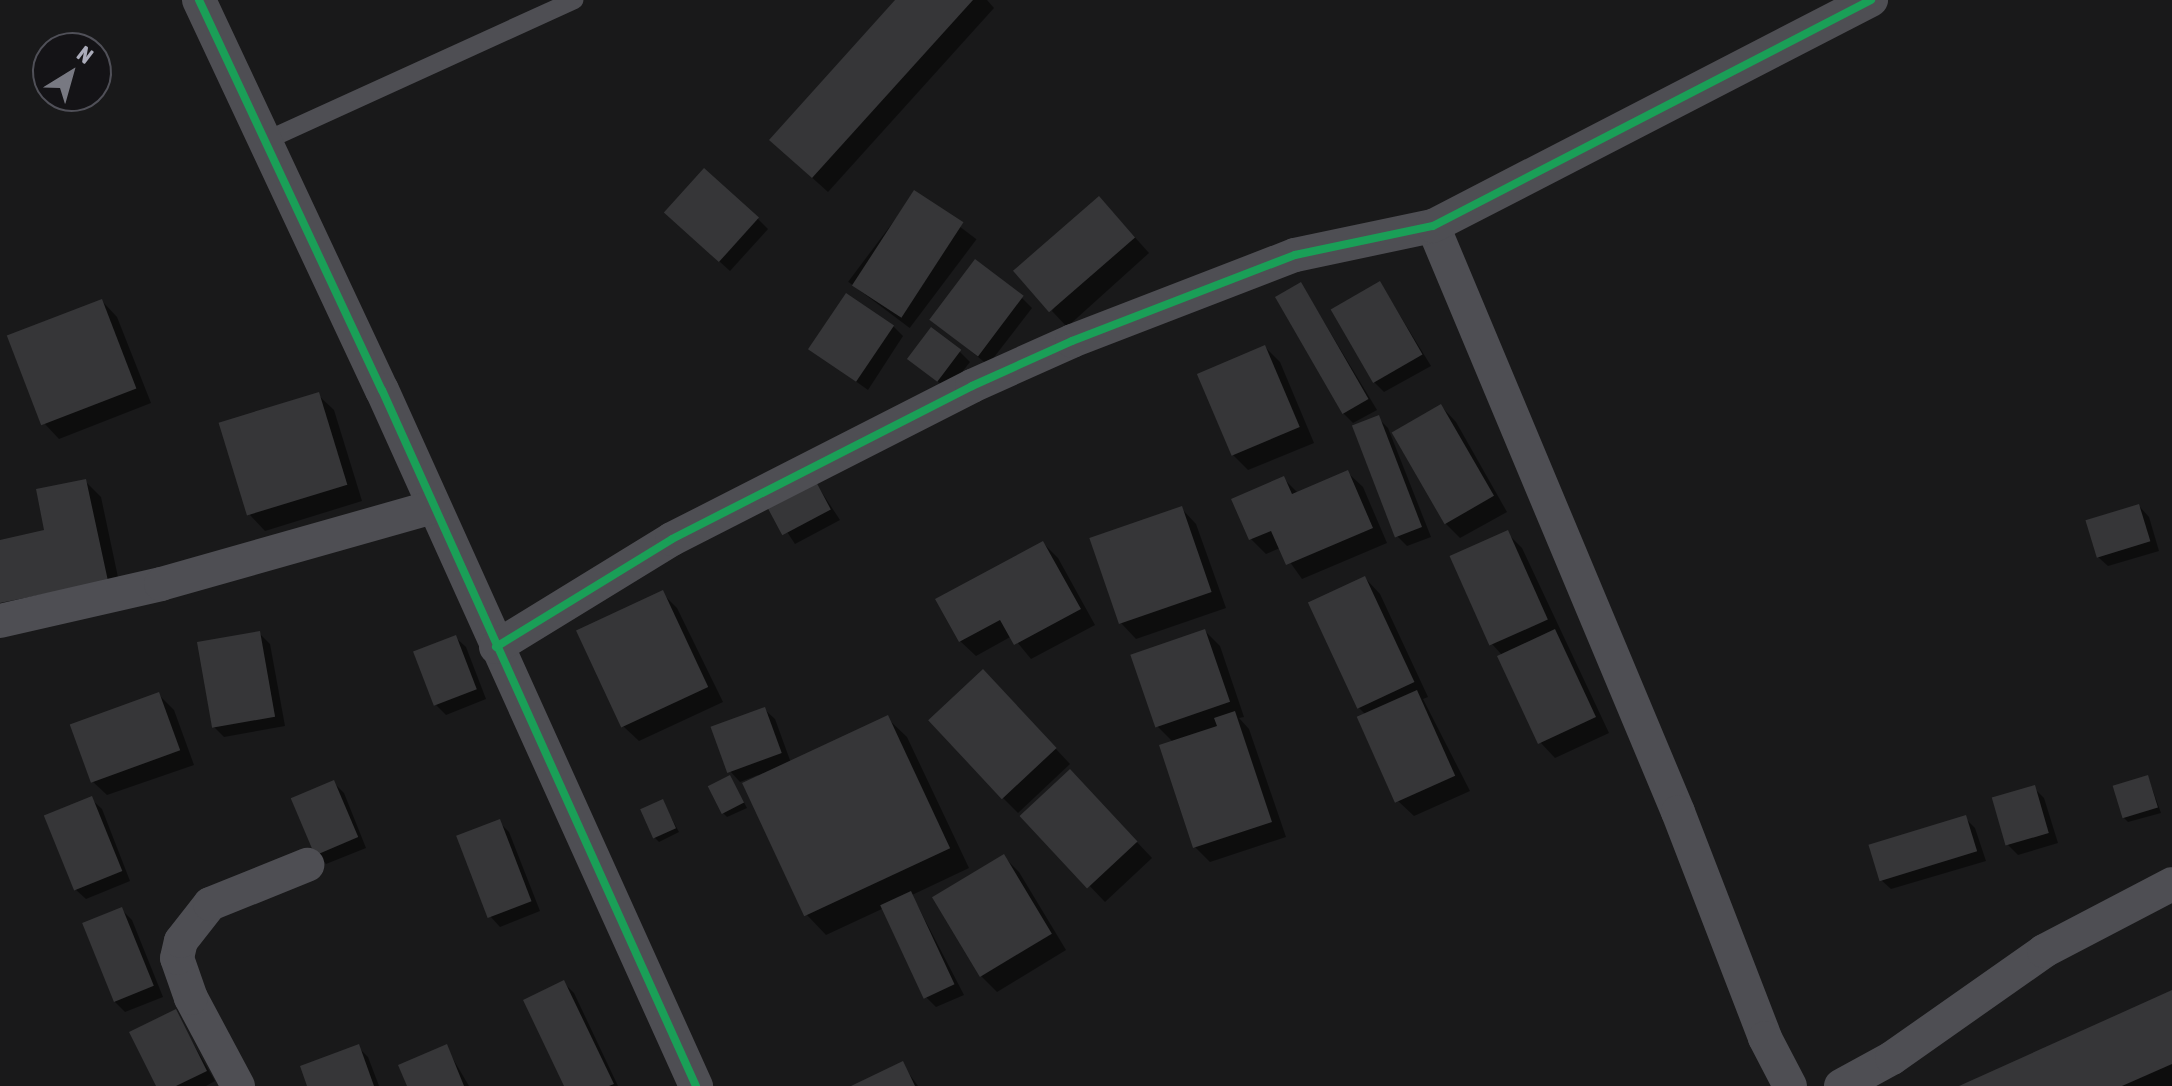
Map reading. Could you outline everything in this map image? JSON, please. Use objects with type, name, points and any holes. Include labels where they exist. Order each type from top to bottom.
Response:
[{"type":"street","points":[[199,0],[696,1086]]},
{"type":"street","points":[[496,647],[685,532],[850,444],[1029,360],[1295,255],[1433,226],[1871,0]]},
{"type":"street","points":[[1433,226],[1678,812],[1765,1038],[1790,1086]]},
{"type":"street","points":[[0,621],[161,584],[433,507]]},
{"type":"street","points":[[238,1086],[191,998],[177,958],[181,941],[210,904],[307,865]]},
{"type":"street","points":[[1841,1086],[1892,1058],[2044,951],[2172,884]]},
{"type":"lane","points":[[265,141],[574,0]]},
{"type":"building","points":[[895,0],[973,0],[812,178],[769,140]]},
{"type":"building","points":[[704,168],[759,218],[719,262],[664,213]]},
{"type":"building","points":[[914,190],[963,222],[901,318],[852,286]]},
{"type":"building","points":[[1099,196],[1135,238],[1049,312],[1013,271]]},
{"type":"building","points":[[975,259],[1024,296],[978,356],[929,320]]},
{"type":"building","points":[[1380,281],[1422,355],[1373,383],[1331,310]]},
{"type":"building","points":[[1301,282],[1368,399],[1343,414],[1275,297]]},
{"type":"building","points":[[846,293],[894,325],[856,382],[808,349]]},
{"type":"building","points":[[102,299],[136,389],[41,425],[7,336]]},
{"type":"building","points":[[931,327],[961,350],[937,382],[907,359]]},
{"type":"building","points":[[1265,345],[1300,427],[1232,456],[1197,374]]},
{"type":"building","points":[[319,392],[347,485],[247,515],[219,423]]},
{"type":"building","points":[[1441,404],[1494,496],[1445,524],[1392,432]]},
{"type":"building","points":[[1379,415],[1422,527],[1395,537],[1352,425]]},
{"type":"building","points":[[1348,470],[1373,528],[1286,565],[1271,531],[1249,540],[1231,499],[1284,476],[1292,494]]},
{"type":"building","points":[[813,476],[831,510],[782,535],[764,502]]},
{"type":"building","points":[[86,479],[108,581],[0,603],[0,540],[44,530],[36,489]]},
{"type":"building","points":[[2139,504],[2150,541],[2097,558],[2085,520]]},
{"type":"building","points":[[1182,506],[1212,592],[1119,624],[1089,538]]},
{"type":"building","points":[[1508,530],[1548,620],[1489,646],[1450,556]]},
{"type":"building","points":[[1043,541],[1081,609],[1014,645],[1000,620],[959,642],[935,599]]},
{"type":"building","points":[[1365,576],[1414,682],[1357,709],[1308,603]]},
{"type":"building","points":[[663,590],[708,687],[621,728],[576,631]]},
{"type":"building","points":[[1205,629],[1230,702],[1155,728],[1130,655]]},
{"type":"building","points":[[1555,629],[1596,717],[1538,744],[1497,656]]},
{"type":"building","points":[[260,631],[275,717],[212,728],[197,642]]},
{"type":"building","points":[[456,635],[477,689],[434,706],[413,651]]},
{"type":"building","points":[[983,669],[1057,748],[1002,799],[928,720]]},
{"type":"building","points":[[1417,690],[1455,776],[1395,803],[1357,717]]},
{"type":"building","points":[[159,692],[180,750],[91,783],[70,724]]},
{"type":"building","points":[[765,707],[782,753],[727,773],[710,727]]},
{"type":"building","points":[[1235,711],[1272,822],[1193,848],[1159,745],[1217,726],[1214,718]]},
{"type":"building","points":[[888,715],[950,848],[804,916],[742,783]]},
{"type":"building","points":[[1070,769],[1138,841],[1087,888],[1020,816]]},
{"type":"building","points":[[730,775],[744,803],[722,814],[708,786]]},
{"type":"building","points":[[2148,775],[2158,808],[2123,818],[2113,786]]},
{"type":"building","points":[[334,780],[358,837],[315,855],[291,798]]},
{"type":"building","points":[[2035,785],[2049,833],[2006,845],[1992,797]]},
{"type":"building","points":[[92,796],[122,871],[74,891],[44,815]]},
{"type":"building","points":[[663,799],[676,828],[653,838],[640,809]]},
{"type":"building","points":[[1966,815],[1977,851],[1880,881],[1868,845]]},
{"type":"building","points":[[500,819],[532,901],[488,918],[456,836]]},
{"type":"building","points":[[1004,854],[1052,934],[980,977],[932,897]]},
{"type":"building","points":[[911,891],[955,984],[924,999],[880,905]]},
{"type":"building","points":[[122,907],[154,986],[114,1002],[82,923]]},
{"type":"building","points":[[564,980],[614,1084],[564,1086],[523,1000]]},
{"type":"building","points":[[2172,990],[2172,1064],[2122,1086],[1959,1086]]},
{"type":"building","points":[[176,1009],[207,1071],[176,1086],[156,1086],[129,1032]]},
{"type":"building","points":[[359,1044],[374,1086],[307,1086],[300,1066]]},
{"type":"building","points":[[447,1044],[464,1086],[407,1086],[398,1065]]},
{"type":"building","points":[[903,1061],[915,1086],[851,1086]]},
{"type":"cycle path","points":[[199,0],[382,390],[696,1086]]},
{"type":"cycle path","points":[[496,647],[672,539],[972,386],[1072,341],[1295,255],[1433,226],[1871,0]]}]
